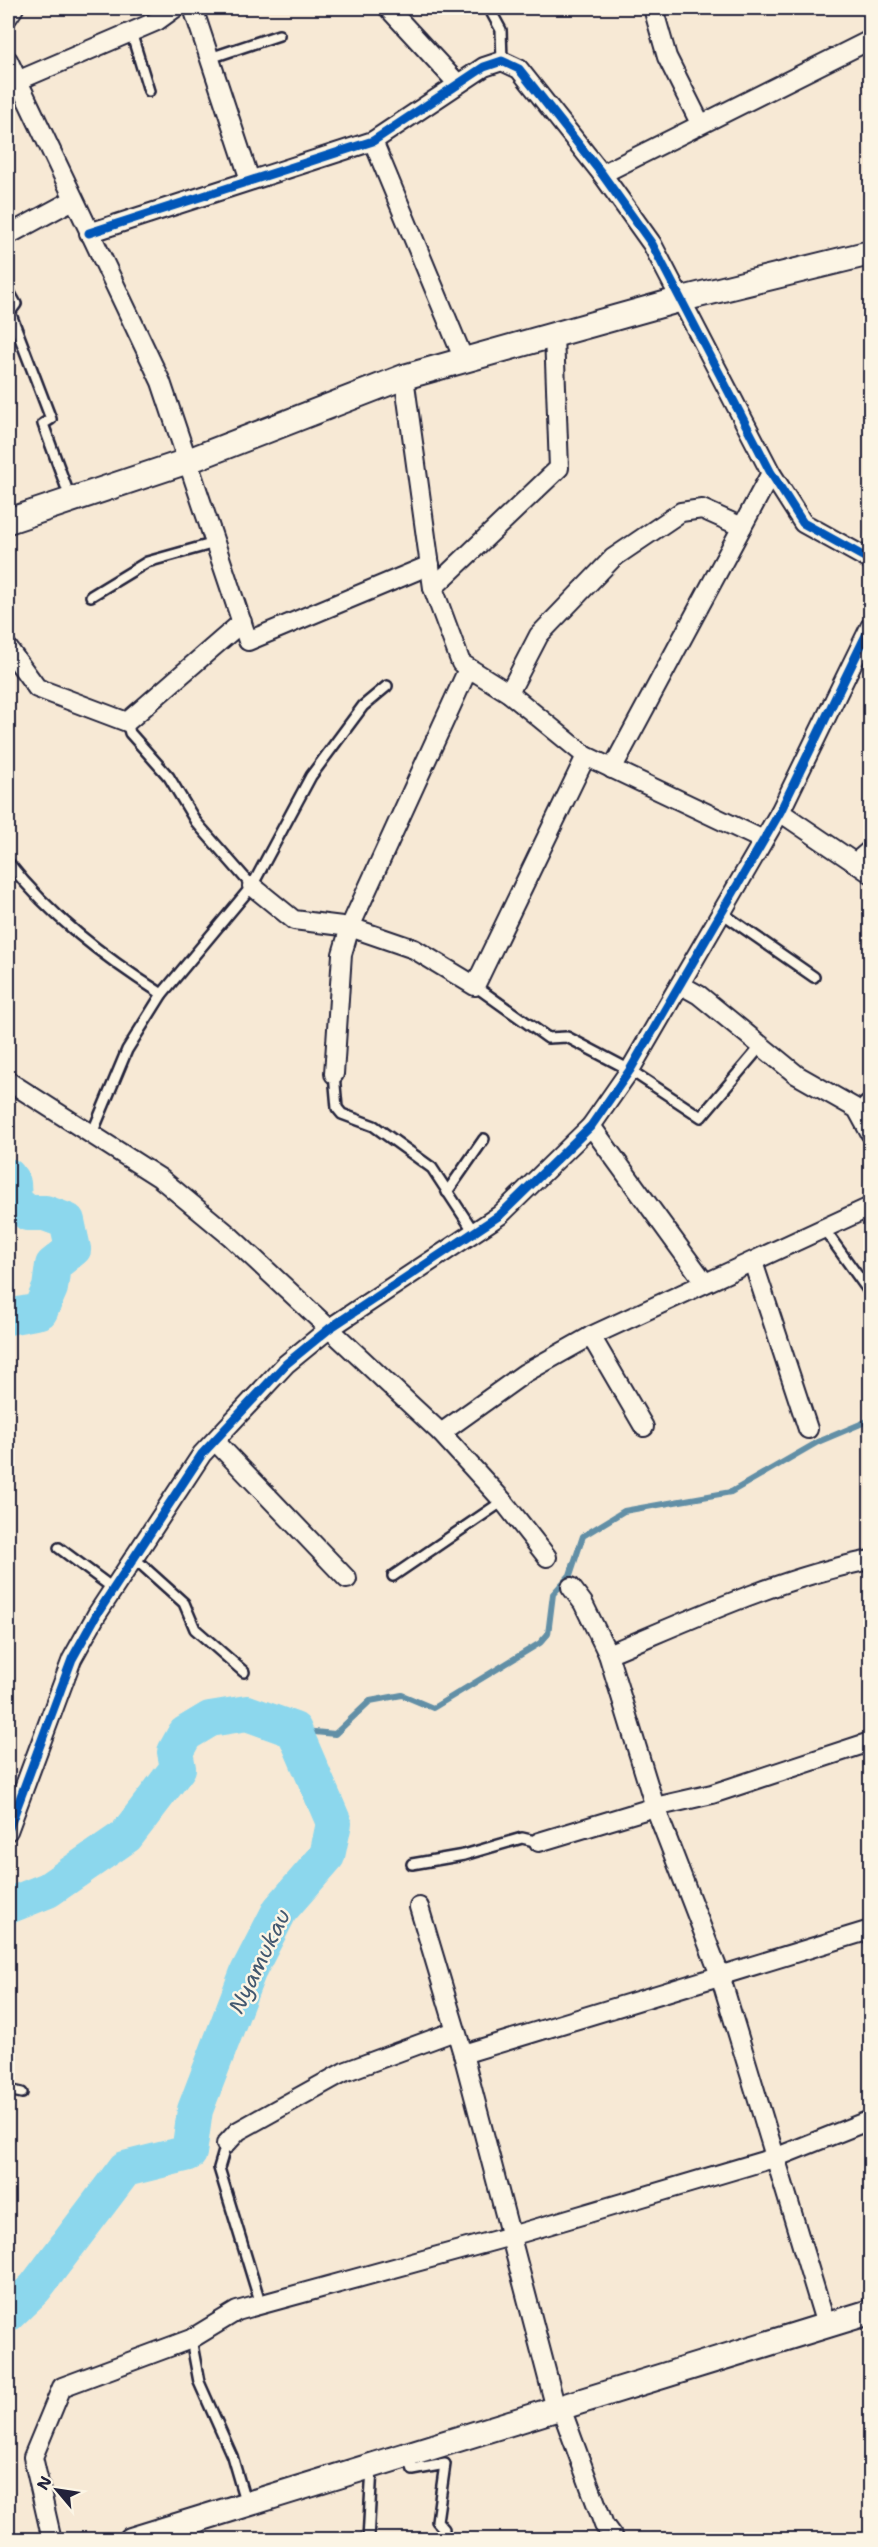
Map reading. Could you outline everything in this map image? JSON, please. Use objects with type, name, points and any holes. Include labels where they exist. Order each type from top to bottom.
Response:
[{"type":"street","points":[[8,17],[14,8]]},
{"type":"street","points":[[17,81],[157,21],[175,8]]},
{"type":"street","points":[[194,8],[250,180]]},
{"type":"street","points":[[388,8],[458,84]]},
{"type":"street","points":[[653,8],[667,57],[700,123]]},
{"type":"street","points":[[602,174],[870,40]]},
{"type":"street","points":[[8,60],[161,382],[248,641],[430,566]]},
{"type":"street","points":[[89,233],[373,141],[484,67],[502,61],[519,69],[602,174],[652,244],[771,472],[804,522],[870,560]]},
{"type":"street","points":[[373,141],[464,360]]},
{"type":"street","points":[[8,235],[74,200]]},
{"type":"street","points":[[8,521],[188,461],[404,377],[682,299],[870,253]]},
{"type":"street","points":[[433,588],[559,468],[554,335]]},
{"type":"street","points":[[404,377],[433,588],[461,663],[509,693],[586,756],[763,840]]},
{"type":"street","points":[[612,770],[771,472]]},
{"type":"street","points":[[509,693],[539,635],[613,558],[681,512],[702,509],[742,527]]},
{"type":"street","points":[[8,648],[37,688],[127,722],[242,622]]},
{"type":"street","points":[[8,1831],[72,1659],[114,1589],[202,1454],[286,1364],[330,1328],[500,1215],[591,1126],[630,1070],[780,812],[870,631]]},
{"type":"street","points":[[334,1074],[342,954],[350,927],[468,669]]},
{"type":"street","points":[[252,886],[294,920],[350,927],[414,949],[475,986],[586,756]]},
{"type":"street","points":[[780,812],[863,867],[870,850]]},
{"type":"street","points":[[681,985],[699,995],[797,1075],[864,1103],[870,1133]]},
{"type":"street","points":[[8,1081],[160,1178],[230,1236],[441,1433],[503,1501],[548,1557]]},
{"type":"street","points":[[591,1126],[705,1283]]},
{"type":"street","points":[[441,1433],[525,1373],[591,1336],[870,1207]]},
{"type":"street","points":[[753,1262],[808,1429]]},
{"type":"street","points":[[591,1336],[644,1427]]},
{"type":"street","points":[[215,1441],[347,1579]]},
{"type":"street","points":[[608,1654],[747,1595],[870,1560]]},
{"type":"street","points":[[571,1587],[583,1603],[608,1654],[656,1807],[720,1975],[826,2325]]},
{"type":"street","points":[[538,1842],[656,1807],[712,1794],[870,1742]]},
{"type":"street","points":[[419,1906],[463,2054],[559,2408],[604,2525],[615,2540]]},
{"type":"street","points":[[463,2054],[870,1930]]},
{"type":"street","points":[[226,2144],[238,2131],[344,2072],[455,2031]]},
{"type":"street","points":[[52,2540],[33,2457],[62,2387],[191,2339],[237,2311],[512,2236],[777,2157],[870,2120]]},
{"type":"street","points":[[131,2540],[870,2312]]},
{"type":"lane","points":[[489,8],[501,30],[502,61]]},
{"type":"lane","points":[[130,32],[149,91]]},
{"type":"lane","points":[[210,58],[279,35]]},
{"type":"lane","points":[[8,290],[16,304],[10,312],[51,419],[43,424],[71,500]]},
{"type":"lane","points":[[91,596],[147,562],[215,543]]},
{"type":"lane","points":[[91,1136],[127,1050],[162,994],[252,886],[311,776],[363,706],[387,686]]},
{"type":"lane","points":[[127,722],[130,733],[169,777],[196,822],[252,886]]},
{"type":"lane","points":[[8,862],[28,889],[106,958],[162,994]]},
{"type":"lane","points":[[722,913],[814,977]]},
{"type":"lane","points":[[475,986],[548,1038],[567,1037],[630,1070],[701,1117],[761,1046]]},
{"type":"lane","points":[[334,1074],[337,1108],[342,1114],[374,1126],[432,1168],[474,1232]]},
{"type":"lane","points":[[447,1192],[484,1140]]},
{"type":"lane","points":[[824,1229],[870,1293]]},
{"type":"lane","points":[[393,1576],[503,1501]]},
{"type":"lane","points":[[58,1548],[114,1589]]},
{"type":"lane","points":[[134,1558],[184,1603],[195,1629],[244,1672]]},
{"type":"lane","points":[[412,1864],[464,1855],[522,1838],[538,1842]]},
{"type":"lane","points":[[8,2090],[22,2093]]},
{"type":"lane","points":[[226,2144],[219,2168],[261,2305]]},
{"type":"lane","points":[[191,2339],[199,2382],[232,2456],[246,2504]]},
{"type":"lane","points":[[408,2454],[413,2470],[445,2464],[437,2521],[444,2529],[443,2540]]},
{"type":"lane","points":[[368,2540],[372,2464]]},
{"type":"waterway","points":[[8,1176],[13,1183],[14,1202],[28,1213],[45,1213],[67,1221],[73,1249],[53,1265],[50,1288],[40,1311],[8,1317]]},
{"type":"waterway","points":[[294,1730],[335,1734],[370,1701],[402,1695],[433,1708],[540,1643],[548,1634],[553,1594],[570,1575],[583,1536],[624,1511],[731,1492],[818,1442],[870,1420]]},
{"type":"waterway","name":"Nyamukau","points":[[8,1906],[48,1890],[126,1836],[178,1768],[175,1752],[185,1734],[210,1719],[247,1713],[294,1730],[334,1823],[327,1856],[280,1910],[248,1972],[195,2110],[189,2153],[125,2169],[35,2288],[8,2314]]},
{"type":"cycle path","points":[[89,233],[373,141],[484,67],[502,61],[519,69],[602,174],[652,244],[771,473],[803,523],[870,560]]},
{"type":"cycle path","points":[[8,1831],[72,1659],[97,1614],[202,1454],[286,1364],[330,1328],[500,1215],[591,1126],[630,1070],[780,812],[870,627]]}]
